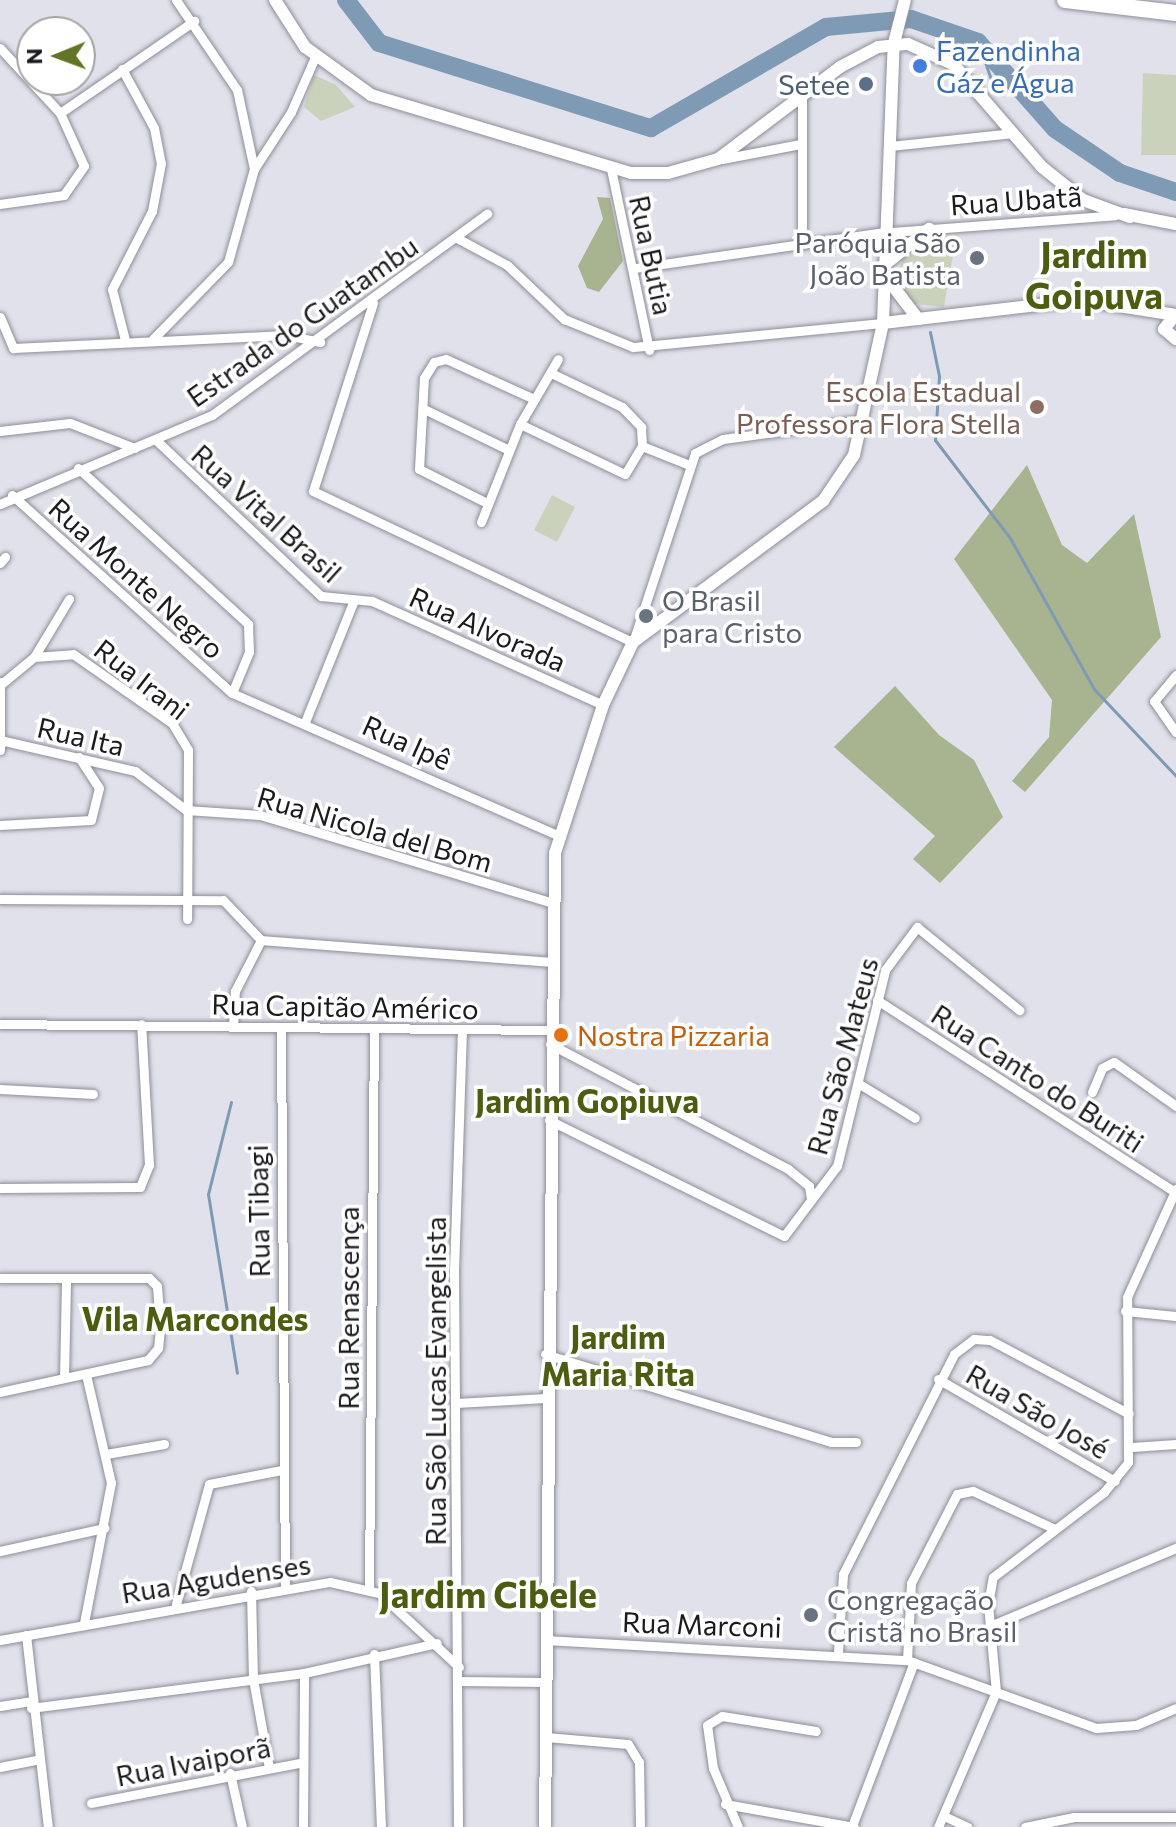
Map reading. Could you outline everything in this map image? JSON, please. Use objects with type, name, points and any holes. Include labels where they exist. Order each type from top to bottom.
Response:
[{"type":"highway","points":[[1065,0],[1176,25]]},
{"type":"highway","points":[[1086,4],[1176,13]]},
{"type":"main road","points":[[275,0],[315,57],[371,95],[611,169],[668,173],[718,159],[852,60],[894,43],[953,64],[1013,133],[1082,199],[1115,215],[1174,223]]},
{"type":"main road","points":[[545,1827],[545,1354],[550,902],[561,837],[603,705],[633,642],[823,501],[854,455],[883,323],[894,43],[904,1]]},
{"type":"main road","points":[[1082,199],[1130,217]]},
{"type":"main road","points":[[884,268],[929,229]]},
{"type":"main road","points":[[884,268],[918,319]]},
{"type":"main road","points":[[883,323],[1081,300],[1175,315],[1173,338]]},
{"type":"main road","points":[[1141,309],[1173,338]]},
{"type":"street","points":[[176,0],[194,21],[237,90],[254,169]]},
{"type":"street","points":[[60,113],[194,21]]},
{"type":"street","points":[[0,48],[60,113],[81,150],[81,180],[64,195],[0,204]]},
{"type":"street","points":[[153,339],[228,262],[254,169],[291,112],[315,57]]},
{"type":"street","points":[[122,69],[154,128],[161,163],[152,211],[112,289],[125,340]]},
{"type":"street","points":[[802,97],[802,243]]},
{"type":"street","points":[[890,146],[1013,133]]},
{"type":"street","points":[[718,159],[801,144]]},
{"type":"street","name":"Rua Butia","points":[[611,169],[635,268],[649,350]]},
{"type":"street","points":[[1076,217],[1082,199]]},
{"type":"street","name":"Estrada do Guatambu","points":[[0,504],[12,495],[157,441],[212,415],[320,342],[487,214]]},
{"type":"street","name":"Rua Ubatã","points":[[635,268],[886,232],[1115,215]]},
{"type":"street","points":[[457,238],[507,265],[564,319],[649,350],[883,323]]},
{"type":"street","points":[[373,303],[314,469],[319,499],[633,642],[687,464],[723,439],[862,420]]},
{"type":"street","points":[[0,317],[13,348],[125,340],[287,335],[320,342]]},
{"type":"street","points":[[487,503],[419,469],[424,378],[440,358],[534,399]]},
{"type":"street","points":[[481,522],[520,424],[558,359]]},
{"type":"street","points":[[520,424],[625,474],[642,446],[633,416],[551,373]]},
{"type":"street","points":[[424,409],[509,450]]},
{"type":"street","points":[[0,431],[70,423],[134,448]]},
{"type":"street","name":"Rua Vital Brasil","points":[[157,441],[321,596],[354,600]]},
{"type":"street","points":[[642,446],[687,464]]},
{"type":"street","points":[[78,468],[248,624],[249,652],[232,693]]},
{"type":"street","name":"Rua Monte Negro","points":[[12,495],[232,693]]},
{"type":"street","points":[[0,685],[34,657],[69,599]]},
{"type":"street","points":[[305,722],[354,600]]},
{"type":"street","name":"Rua Alvorada","points":[[354,600],[398,611],[603,705]]},
{"type":"street","name":"Rua Irani","points":[[34,657],[60,652],[86,659],[172,723],[188,750],[187,919]]},
{"type":"street","points":[[1176,675],[1157,694],[1155,708],[1176,732]]},
{"type":"street","points":[[0,679],[0,750]]},
{"type":"street","name":"Rua Ipê","points":[[232,693],[305,722],[561,837]]},
{"type":"street","name":"Rua Ita","points":[[0,740],[135,771],[186,810]]},
{"type":"street","points":[[0,825],[81,826],[91,820],[99,788],[79,757]]},
{"type":"street","name":"Rua Nicola del Bom","points":[[186,810],[260,815],[550,902]]},
{"type":"street","points":[[0,899],[228,901],[261,940],[551,962]]},
{"type":"street","name":"Rua São Mateus","points":[[549,1120],[784,1236],[806,1215],[811,1199],[837,1166],[861,1085],[877,1000],[890,957],[917,927],[1019,1010]]},
{"type":"street","points":[[233,1027],[235,991],[261,940]]},
{"type":"street","name":"Rua Canto do Buriti","points":[[877,1000],[1175,1191]]},
{"type":"street","name":"Rua Capitão Américo","points":[[0,1024],[462,1031],[549,1037]]},
{"type":"street","points":[[0,1188],[140,1187],[149,1165],[141,1024]]},
{"type":"street","name":"Rua Tibagi","points":[[281,1030],[285,1584]]},
{"type":"street","name":"Rua Renascença","points":[[369,1588],[374,1030]]},
{"type":"street","name":"Rua São Lucas Evangelista","points":[[458,1827],[456,1403],[462,1031]]},
{"type":"street","points":[[549,1037],[788,1169],[809,1186],[811,1199]]},
{"type":"street","points":[[1092,1092],[1102,1068],[1114,1062],[1176,1106]]},
{"type":"street","points":[[861,1085],[915,1118]]},
{"type":"street","points":[[0,1089],[93,1094]]},
{"type":"street","points":[[938,1827],[996,1692],[990,1626],[993,1577],[1115,1481],[1132,1447],[1125,1311],[1171,1214],[1175,1191]]},
{"type":"street","points":[[0,1278],[154,1281],[158,1348],[148,1360],[0,1392]]},
{"type":"street","points":[[64,1378],[66,1279]]},
{"type":"street","points":[[1125,1311],[1176,1316]]},
{"type":"street","points":[[838,1652],[843,1574],[938,1379],[954,1354],[983,1338],[1129,1414]]},
{"type":"street","points":[[545,1354],[831,1442],[856,1442]]},
{"type":"street","points":[[84,1623],[111,1494],[106,1454],[86,1375]]},
{"type":"street","name":"Rua São José","points":[[938,1379],[1115,1481]]},
{"type":"street","points":[[456,1403],[546,1398]]},
{"type":"street","points":[[106,1454],[164,1444]]},
{"type":"street","points":[[1132,1447],[1176,1444]]},
{"type":"street","points":[[176,1604],[209,1484],[282,1470]]},
{"type":"street","points":[[725,1804],[853,1827],[911,1661],[911,1583],[957,1494],[973,1491],[1055,1529]]},
{"type":"street","points":[[0,1551],[104,1528]]},
{"type":"street","points":[[990,1626],[1176,1548]]},
{"type":"street","name":"Rua Agudenses","points":[[0,1640],[285,1584],[369,1588]]},
{"type":"street","points":[[369,1588],[437,1643],[459,1667]]},
{"type":"street","points":[[251,1591],[253,1679],[269,1768]]},
{"type":"street","points":[[26,1635],[36,1760]]},
{"type":"street","name":"Rua Marconi","points":[[545,1640],[838,1652],[911,1661],[1096,1728],[1136,1725],[1176,1708]]},
{"type":"street","points":[[0,1706],[304,1673],[374,1654],[437,1643]]},
{"type":"street","points":[[374,1654],[381,1827]]},
{"type":"street","points":[[303,1827],[304,1673]]},
{"type":"street","points":[[459,1681],[545,1682]]},
{"type":"street","points":[[738,1827],[725,1804],[706,1735],[707,1725],[722,1716],[816,1731]]},
{"type":"street","points":[[546,1737],[615,1740],[635,1751],[640,1827]]},
{"type":"street","points":[[0,1767],[36,1760],[47,1768],[48,1827]]},
{"type":"street","name":"Rua Ivaiporã","points":[[91,1803],[230,1773],[303,1762]]},
{"type":"street","points":[[230,1773],[242,1827]]},
{"type":"street","points":[[944,1816],[968,1827]]},
{"type":"street","points":[[1025,1827],[1089,1816],[1176,1817]]},
{"type":"green space","points":[[1143,73],[1176,75],[1176,155],[1141,155]]},
{"type":"green space","points":[[314,75],[336,85],[355,107],[321,121],[304,107]]},
{"type":"green space","points":[[597,197],[610,198],[623,261],[599,292],[587,288],[578,266],[603,219]]},
{"type":"green space","points":[[956,238],[944,307],[907,303],[898,284],[902,258]]},
{"type":"green space","points":[[1027,465],[1062,545],[1087,563],[1134,514],[1161,637],[1025,792],[1012,781],[1049,737],[1052,700],[954,559]]},
{"type":"green space","points":[[552,495],[575,507],[557,542],[534,530]]},
{"type":"green space","points":[[895,686],[939,735],[974,760],[1003,817],[940,883],[913,859],[935,836],[834,747]]},
{"type":"waterway","points":[[346,0],[379,43],[651,128],[826,27],[911,19],[978,42],[1055,129],[1120,173],[1176,192]]},
{"type":"waterway","points":[[978,42],[993,85]]},
{"type":"waterway","points":[[930,332],[939,376],[935,440],[1010,538],[1094,689],[1176,776]]},
{"type":"waterway","points":[[231,1102],[208,1194],[237,1373]]},
{"type":"place","name":"Fazendinha Gáz e Água","points":[[920,66]]},
{"type":"place","name":"Setee","points":[[866,84]]},
{"type":"place","name":"Paróquia São João Batista","points":[[977,258]]},
{"type":"place","name":"Escola Estadual Professora Flora Stella","points":[[1037,407]]},
{"type":"place","name":"O Brasil para Cristo","points":[[646,616]]},
{"type":"place","name":"Nostra Pizzaria","points":[[561,1035]]},
{"type":"place","name":"Congregação Cristã no Brasil","points":[[811,1615]]},
{"type":"district","name":"Jardim Goipuva","points":[[1094,274]]},
{"type":"district","name":"Jardim Gopiuva","points":[[587,1100]]},
{"type":"district","name":"Vila Marcondes","points":[[195,1318]]},
{"type":"district","name":"Jardim Maria Rita","points":[[618,1356]]},
{"type":"district","name":"Jardim Cibele","points":[[488,1594]]}]
